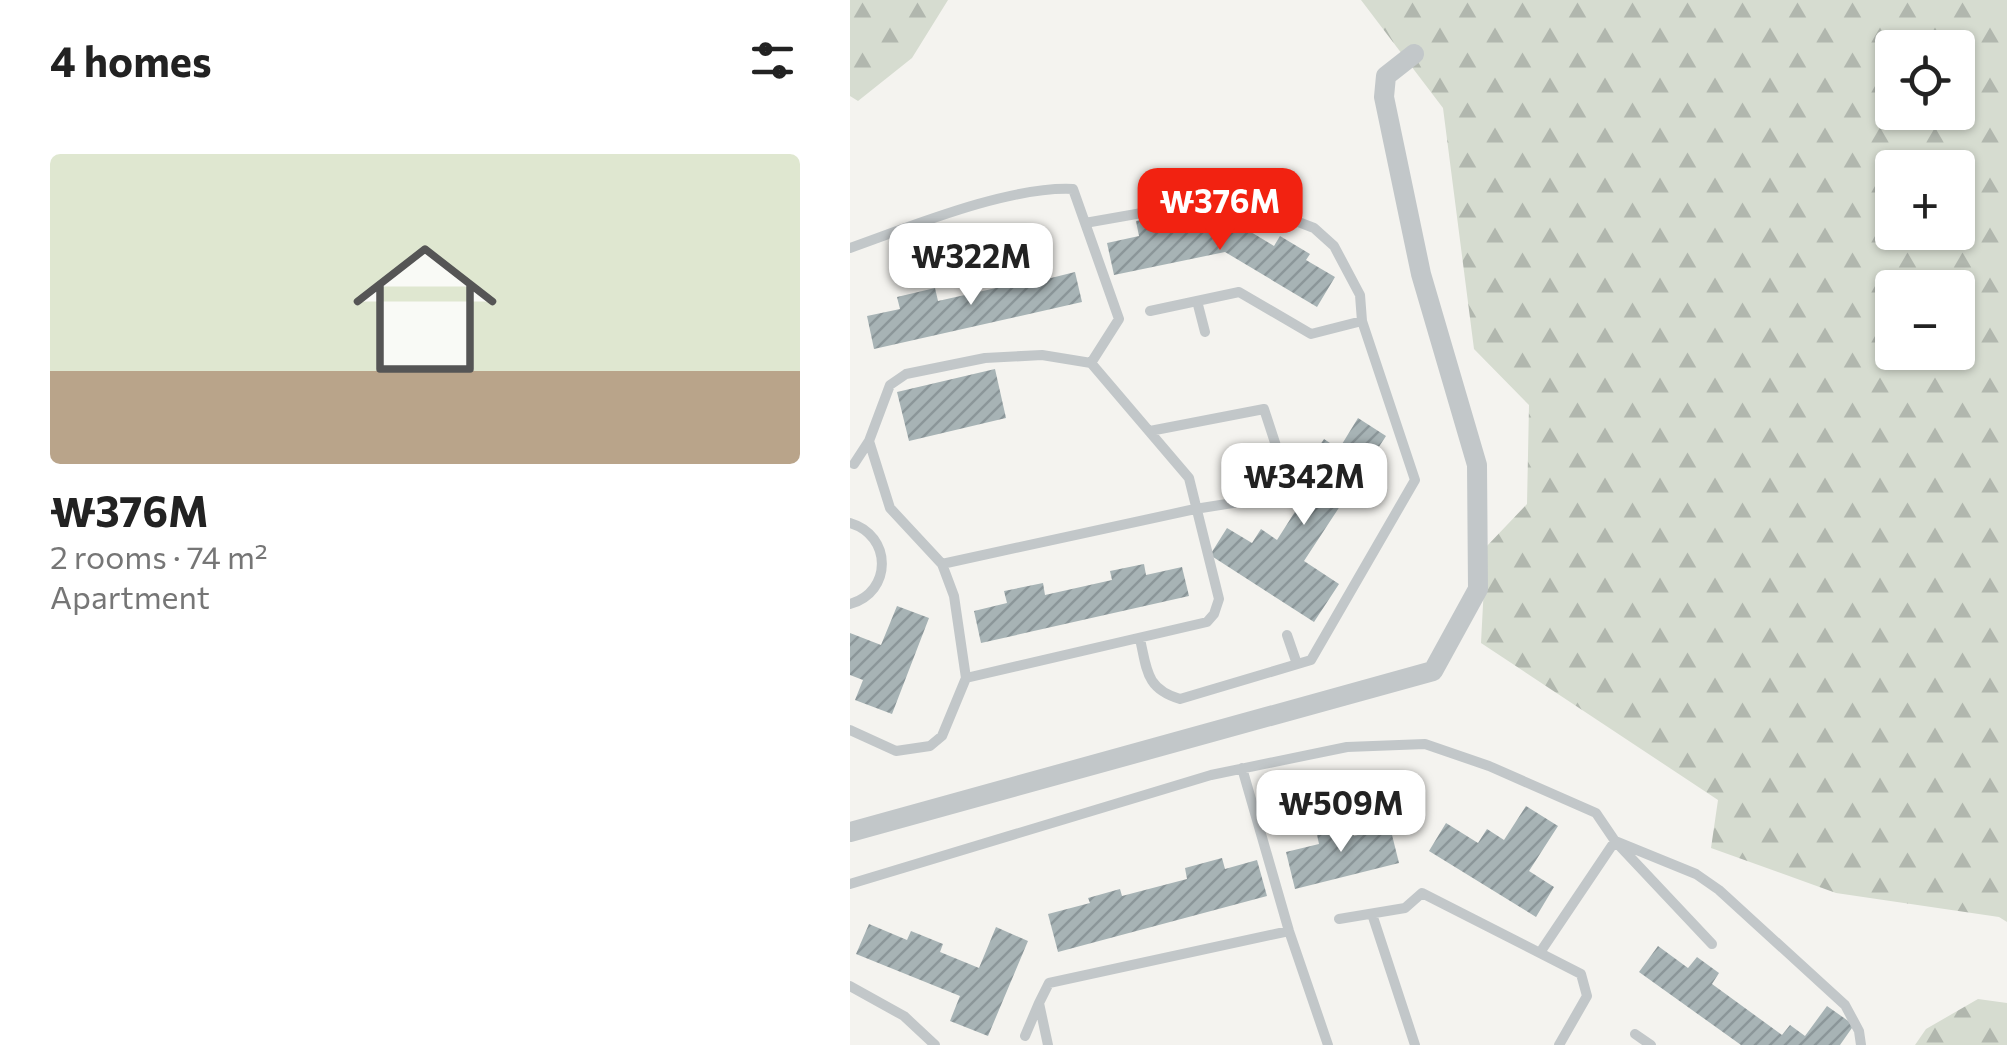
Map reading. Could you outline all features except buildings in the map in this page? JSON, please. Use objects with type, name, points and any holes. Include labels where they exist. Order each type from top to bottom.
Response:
[{"type":"street","points":[[850,832],[1432,671],[1478,590],[1477,466],[1421,274],[1384,98],[1386,76],[1414,54]]},
{"type":"lane","points":[[850,248],[953,211],[1053,188],[1074,189],[1119,319],[1092,363]]},
{"type":"lane","points":[[1085,223],[1233,197],[1314,228],[1334,246],[1360,295],[1362,322],[1414,480],[1311,660],[1180,699],[1164,694],[1150,681],[1140,639]]},
{"type":"lane","points":[[1150,311],[1239,292],[1311,334],[1362,322]]},
{"type":"lane","points":[[1197,301],[1205,332]]},
{"type":"lane","points":[[854,464],[869,441],[890,384],[906,374],[985,358],[1042,355],[1092,363],[1189,478],[1220,599],[1206,622],[966,678]]},
{"type":"lane","points":[[942,564],[1252,500],[1277,483],[1280,458],[1264,408],[1150,430]]},
{"type":"lane","points":[[850,730],[896,751],[930,746],[942,736],[966,678],[954,596],[942,564],[890,508],[869,441]]},
{"type":"lane","points":[[850,523],[869,532],[878,543],[883,570],[870,594],[850,604]]},
{"type":"lane","points":[[1286,635],[1297,664]]},
{"type":"lane","points":[[850,884],[1211,774],[1347,747],[1425,744],[1489,766],[1596,813],[1615,841],[1712,944]]},
{"type":"lane","points":[[1242,768],[1289,931],[1328,1045]]},
{"type":"lane","points":[[1541,951],[1615,841]]},
{"type":"lane","points":[[1615,841],[1696,874],[1719,890],[1844,1005],[1859,1031],[1862,1045]]},
{"type":"lane","points":[[1339,920],[1405,908],[1422,893],[1541,951],[1581,974],[1585,984],[1587,996],[1560,1045]]},
{"type":"lane","points":[[1372,914],[1415,1045]]},
{"type":"lane","points":[[1025,1036],[1049,983],[1289,931]]},
{"type":"lane","points":[[850,986],[904,1016],[935,1045]]},
{"type":"lane","points":[[1039,1002],[1048,1045]]},
{"type":"lane","points":[[1635,1034],[1651,1045]]},
{"type":"green space","points":[[850,0],[948,0],[912,58],[858,101],[850,96]]},
{"type":"green space","points":[[1361,0],[2007,0],[2007,922],[1999,917],[1836,893],[1711,848],[1718,800],[1481,643],[1486,547],[1527,504],[1529,405],[1474,349],[1443,108]]},
{"type":"green space","points":[[1978,999],[2007,1003],[2007,1045],[1915,1045],[1926,1029]]}]
